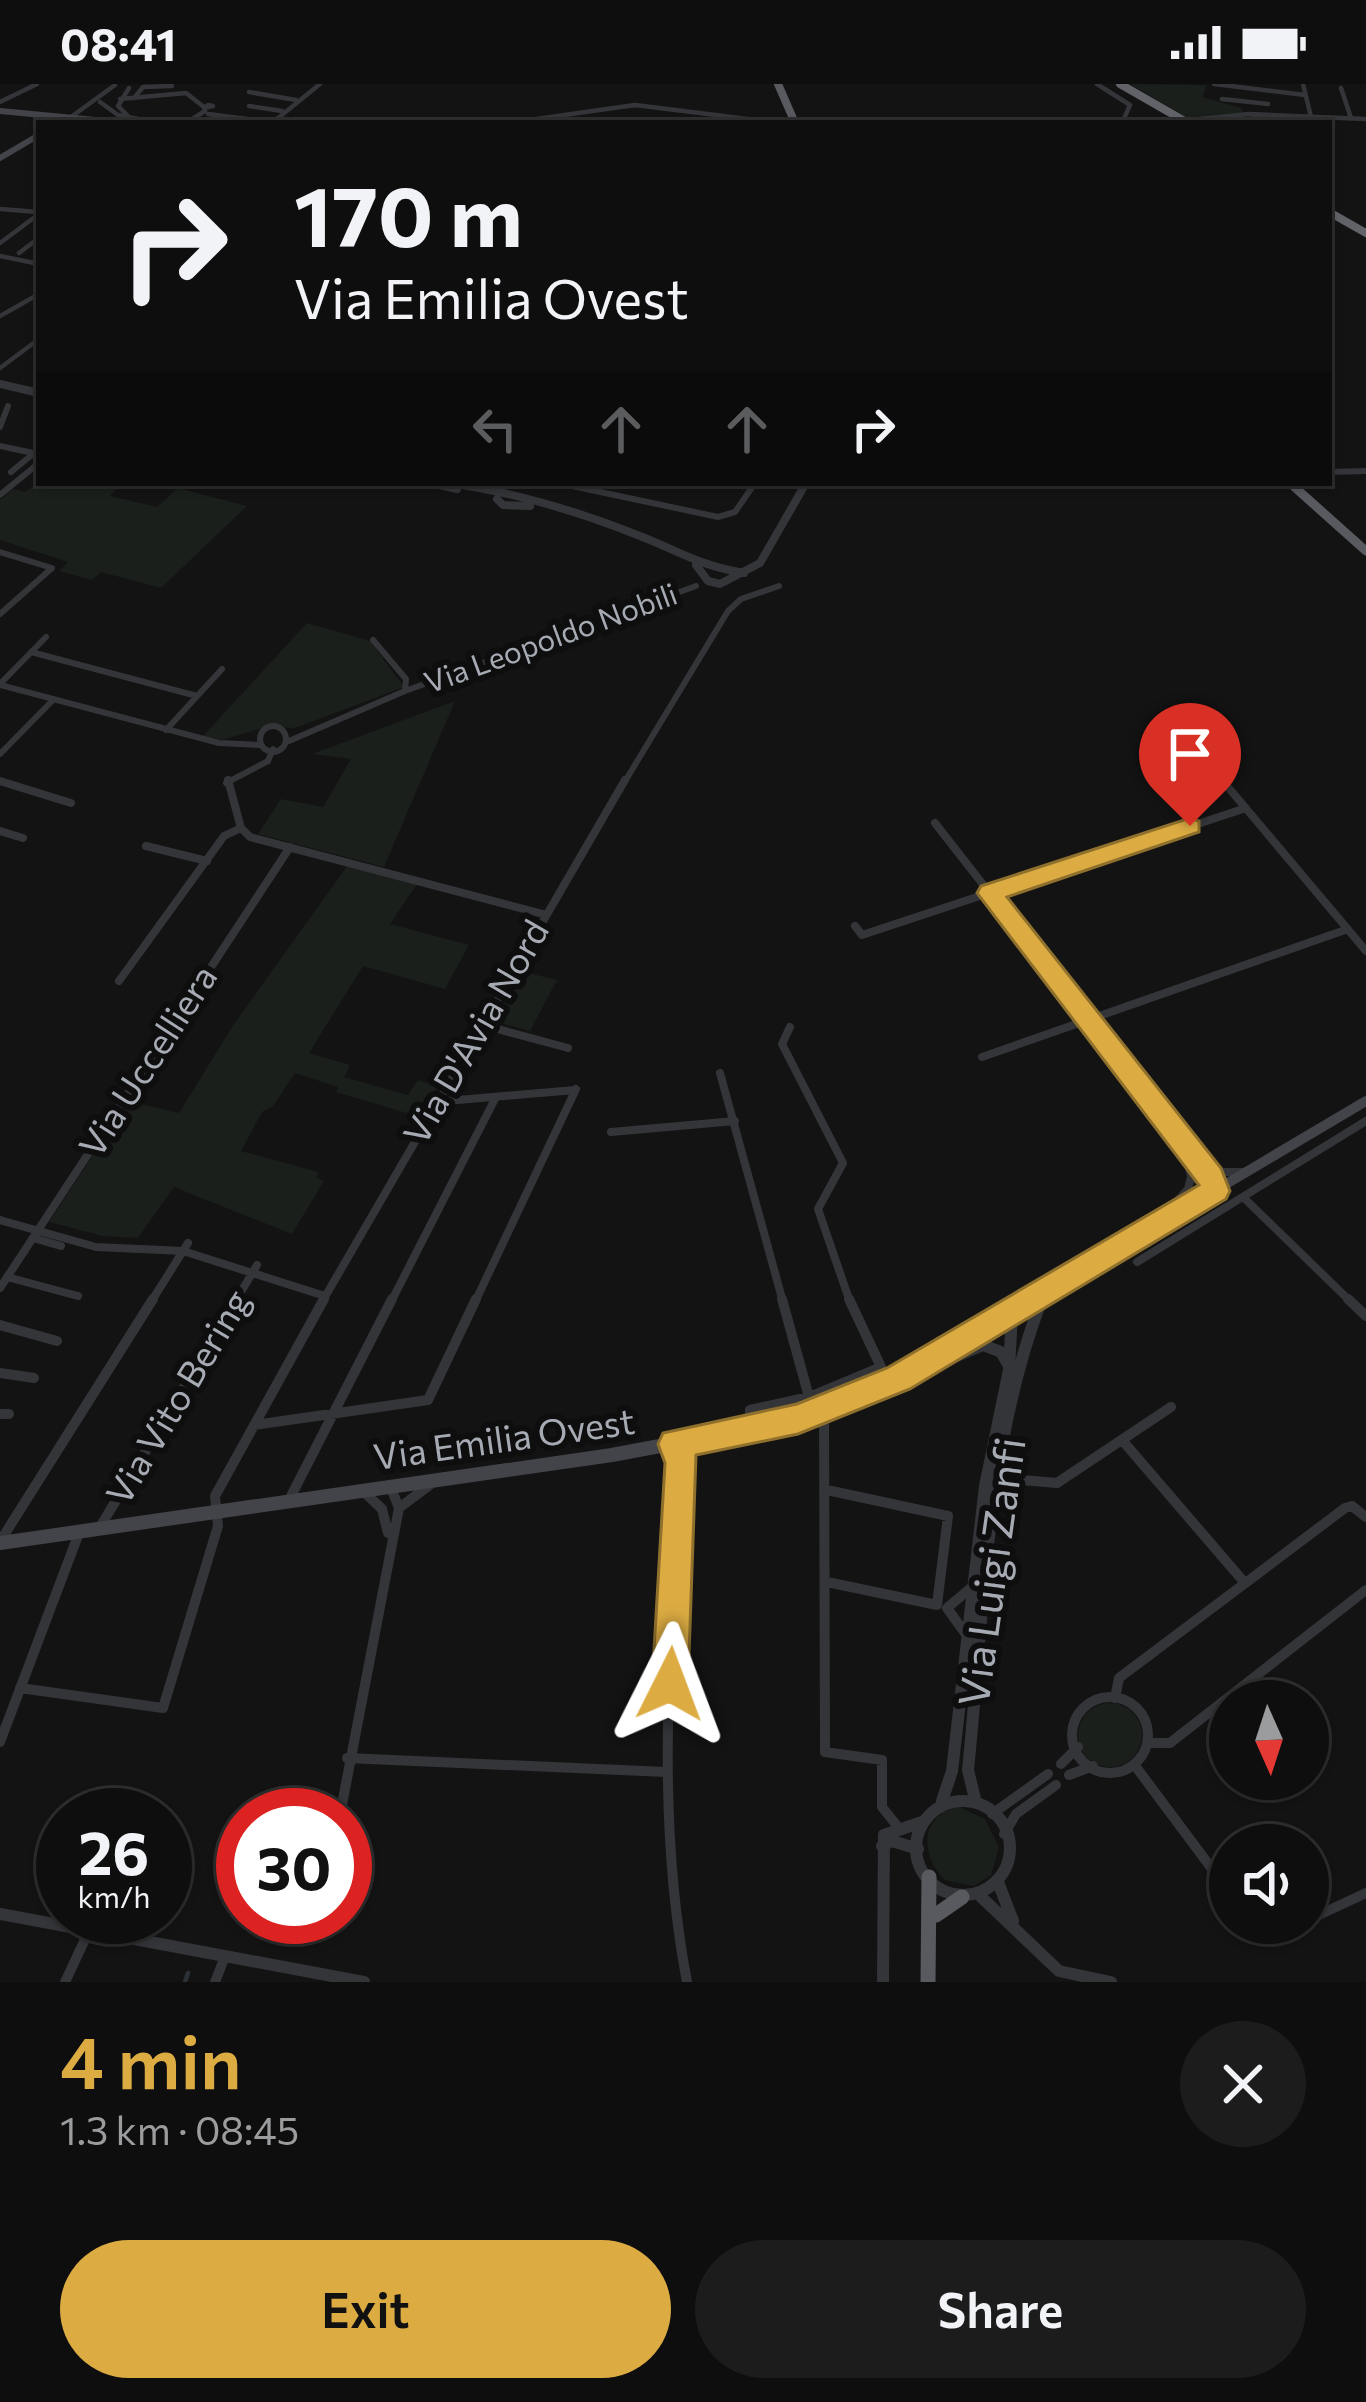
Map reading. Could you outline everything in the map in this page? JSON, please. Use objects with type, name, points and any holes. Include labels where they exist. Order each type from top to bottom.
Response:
[{"type":"highway","points":[[781,84],[797,120]]},
{"type":"highway","points":[[1109,84],[1170,120]]},
{"type":"highway","points":[[1120,84],[1185,120]]},
{"type":"highway","points":[[1332,210],[1366,230]]},
{"type":"highway","points":[[1297,486],[1366,547]]},
{"type":"highway","points":[[928,1982],[927,1945],[936,1915],[929,1876]]},
{"type":"highway","points":[[936,1915],[971,1896]]},
{"type":"main road","points":[[0,113],[71,120]]},
{"type":"main road","points":[[0,113],[71,120]]},
{"type":"main road","points":[[32,116],[42,120]]},
{"type":"main road","points":[[0,157],[36,139]]},
{"type":"main road","name":"Via Emilia Ovest","points":[[0,1542],[675,1444],[824,1411],[898,1378],[1012,1313],[1366,1101]]},
{"type":"street","points":[[24,84],[34,85]]},
{"type":"street","points":[[124,88],[134,98],[186,94],[207,110],[273,119],[320,84]]},
{"type":"street","points":[[1097,84],[1130,105],[1123,120]]},
{"type":"street","points":[[1214,84],[1305,94]]},
{"type":"street","points":[[1304,84],[1311,117]]},
{"type":"street","points":[[0,102],[34,85]]},
{"type":"street","points":[[242,85],[249,92],[296,100]]},
{"type":"street","points":[[134,98],[143,87],[172,86]]},
{"type":"street","points":[[71,120],[124,88]]},
{"type":"street","points":[[124,88],[118,106],[128,120]]},
{"type":"street","points":[[71,120],[124,88]]},
{"type":"street","points":[[1341,88],[1351,118]]},
{"type":"street","points":[[1265,90],[1267,114]]},
{"type":"street","points":[[1222,99],[1268,104]]},
{"type":"street","points":[[98,104],[128,120]]},
{"type":"street","points":[[98,104],[93,114],[101,120]]},
{"type":"street","points":[[528,120],[630,105],[756,120]]},
{"type":"street","points":[[249,106],[273,119]]},
{"type":"street","points":[[191,120],[207,110]]},
{"type":"street","points":[[1208,120],[1267,114],[1366,118]]},
{"type":"street","points":[[1249,120],[1267,114]]},
{"type":"street","points":[[0,157],[36,139]]},
{"type":"street","points":[[0,208],[36,213]]},
{"type":"street","points":[[0,243],[36,215]]},
{"type":"street","points":[[20,253],[36,240]]},
{"type":"street","points":[[2,259],[36,264]]},
{"type":"street","points":[[0,318],[36,298]]},
{"type":"street","points":[[0,368],[36,341]]},
{"type":"street","points":[[0,382],[36,390]]},
{"type":"street","points":[[0,427],[8,406]]},
{"type":"street","points":[[0,446],[36,451]]},
{"type":"street","points":[[11,472],[36,452]]},
{"type":"street","points":[[0,494],[36,465]]},
{"type":"street","points":[[0,469],[24,475]]},
{"type":"street","points":[[1332,472],[1366,471]]},
{"type":"street","points":[[450,486],[509,495]]},
{"type":"street","points":[[466,486],[509,495],[652,542],[710,576],[744,573],[760,563],[804,486]]},
{"type":"street","points":[[509,495],[517,486]]},
{"type":"street","points":[[585,486],[722,517],[735,512],[753,486]]},
{"type":"street","points":[[509,495],[515,505],[588,519]]},
{"type":"street","points":[[509,495],[515,505]]},
{"type":"street","points":[[0,552],[52,568],[0,614]]},
{"type":"street","points":[[710,576],[730,576]]},
{"type":"street","name":"Via Leopoldo Nobili","points":[[288,736],[696,586],[710,576]]},
{"type":"street","name":"Via D'Avia Nord","points":[[20,1688],[163,1708],[218,1526],[215,1496],[253,1426],[543,914],[730,608],[779,586]]},
{"type":"street","points":[[46,637],[0,685],[219,743],[258,742],[273,749]]},
{"type":"street","name":"Via Leopoldo Nobili","points":[[374,640],[406,679],[405,691]]},
{"type":"street","points":[[31,652],[197,696]]},
{"type":"street","points":[[166,730],[222,669]]},
{"type":"street","points":[[0,754],[53,700]]},
{"type":"street","points":[[258,742],[270,729],[288,736],[268,761],[225,781],[241,829],[250,836],[543,914]]},
{"type":"street","points":[[1211,767],[1366,951]]},
{"type":"street","points":[[0,782],[71,803]]},
{"type":"street","points":[[855,926],[862,935],[1246,808]]},
{"type":"street","points":[[935,823],[1199,1161],[1216,1191]]},
{"type":"street","points":[[119,981],[224,836],[241,829]]},
{"type":"street","points":[[0,832],[23,838]]},
{"type":"street","points":[[146,846],[207,861]]},
{"type":"street","name":"Via Uccelliera","points":[[0,1288],[290,847]]},
{"type":"street","points":[[982,1057],[1348,929]]},
{"type":"street","points":[[479,1024],[568,1048]]},
{"type":"street","points":[[750,1431],[750,1410],[809,1397],[881,1367],[854,1310],[818,1209],[843,1163],[782,1044],[790,1027]]},
{"type":"street","points":[[720,1073],[809,1397]]},
{"type":"street","points":[[253,1426],[428,1400],[577,1090],[435,1102]]},
{"type":"street","points":[[288,1501],[338,1412],[496,1097]]},
{"type":"street","points":[[611,1132],[735,1121]]},
{"type":"street","points":[[1137,1262],[1366,1121]]},
{"type":"street","points":[[1155,1227],[1188,1189],[1192,1176],[1180,1139]]},
{"type":"street","points":[[1301,1141],[1315,1153]]},
{"type":"street","points":[[1199,1161],[1222,1172],[1250,1171]]},
{"type":"street","points":[[1192,1176],[1216,1191]]},
{"type":"street","points":[[1244,1198],[1366,1316]]},
{"type":"street","points":[[0,1220],[61,1246]]},
{"type":"street","points":[[35,1234],[96,1247],[185,1247],[325,1296]]},
{"type":"street","points":[[0,1542],[185,1247]]},
{"type":"street","name":"Via Vito Bering","points":[[99,1529],[255,1269]]},
{"type":"street","points":[[8,1277],[78,1296]]},
{"type":"street","name":"Via Luigi Zanfi","points":[[976,1803],[968,1771],[997,1490],[1026,1340],[1044,1294]]},
{"type":"street","points":[[1012,1313],[1026,1340]]},
{"type":"street","name":"Via Luigi Zanfi","points":[[942,1802],[952,1771],[985,1486],[1010,1370],[1012,1313]]},
{"type":"street","points":[[0,1325],[57,1342]]},
{"type":"street","points":[[898,1378],[914,1378],[983,1345],[1001,1352],[1010,1370]]},
{"type":"street","points":[[0,1373],[34,1378]]},
{"type":"street","points":[[997,1490],[1022,1480],[1057,1483],[1171,1407]]},
{"type":"street","points":[[824,1411],[825,1752],[882,1760],[882,1808],[898,1827]]},
{"type":"street","points":[[1122,1440],[1244,1582]]},
{"type":"street","points":[[675,1444],[682,1463],[665,1772],[670,1913],[687,1982]]},
{"type":"street","points":[[1004,1460],[1022,1480]]},
{"type":"street","points":[[399,1508],[439,1479]]},
{"type":"street","points":[[343,1788],[399,1508],[390,1486]]},
{"type":"street","points":[[382,1508],[390,1486]]},
{"type":"street","points":[[362,1490],[382,1508],[390,1540]]},
{"type":"street","points":[[827,1490],[948,1516],[942,1607]]},
{"type":"street","points":[[1115,1697],[1119,1678],[1244,1582],[1352,1506],[1366,1517]]},
{"type":"street","points":[[0,1742],[79,1532]]},
{"type":"street","points":[[826,1582],[942,1607],[967,1636]]},
{"type":"street","points":[[942,1607],[973,1586]]},
{"type":"street","points":[[1148,1743],[1169,1743],[1366,1590]]},
{"type":"street","points":[[1078,1747],[1065,1770],[1093,1766],[1117,1774],[1136,1767],[1148,1743],[1136,1712],[1115,1697],[1096,1697],[1083,1704],[1073,1727],[1078,1747],[1093,1766]]},
{"type":"street","points":[[347,1758],[665,1772]]},
{"type":"street","points":[[1136,1767],[1209,1865]]},
{"type":"street","points":[[992,1814],[1052,1779],[1016,1814],[1004,1834]]},
{"type":"street","points":[[884,1982],[884,1835],[922,1822],[942,1802],[976,1803],[992,1814],[1004,1834],[1007,1860],[998,1882],[971,1896]]},
{"type":"street","points":[[922,1822],[918,1850],[929,1876],[971,1896],[1015,1926],[1059,1971],[1112,1982]]},
{"type":"street","points":[[882,1846],[892,1841],[918,1850]]},
{"type":"street","points":[[998,1882],[1015,1926]]},
{"type":"street","points":[[1329,1911],[1366,1893]]},
{"type":"street","points":[[0,1914],[36,1922]]},
{"type":"street","points":[[64,1982],[83,1944]]},
{"type":"street","points":[[146,1944],[364,1982]]},
{"type":"street","points":[[215,1982],[224,1959]]},
{"type":"shaded area","points":[[1130,84],[1207,85],[1202,97],[1242,108],[1242,114],[1191,120]]},
{"type":"shaded area","points":[[36,483],[120,486],[110,496],[157,507],[178,488],[247,506],[161,588],[101,572],[92,580],[59,571],[68,562],[0,540],[0,500],[13,489],[25,492]]},
{"type":"shaded area","points":[[307,623],[370,641],[404,687],[295,728],[266,727],[222,740],[203,736]]},
{"type":"shaded area","points":[[455,701],[384,867],[258,834],[281,799],[323,807],[351,759],[312,754]]},
{"type":"shaded area","points":[[348,865],[417,884],[390,924],[469,945],[445,989],[363,966],[309,1053],[350,1065],[344,1077],[408,1095],[418,1080],[438,1086],[420,1117],[336,1092],[338,1087],[295,1073],[273,1106],[262,1112],[241,1151],[319,1172],[316,1178],[324,1181],[292,1234],[174,1187],[138,1238],[103,1236],[49,1222],[129,1101],[179,1113],[234,1024]]},
{"type":"shaded area","points":[[521,971],[557,980],[530,1031],[493,1021]]},
{"type":"shaded area","points":[[1110,1703],[1133,1712],[1142,1735],[1133,1758],[1110,1767],[1087,1758],[1078,1735],[1087,1712]]},
{"type":"shaded area","points":[[959,1807],[985,1819],[999,1847],[991,1875],[974,1886],[945,1880],[928,1848],[936,1818]]},
{"type":"waterway","points":[[185,1982],[188,1973]]},
{"type":"route","points":[[670,1684],[682,1463],[675,1444],[798,1419],[898,1378],[1216,1191],[1211,1176],[990,893],[1190,826]]}]
